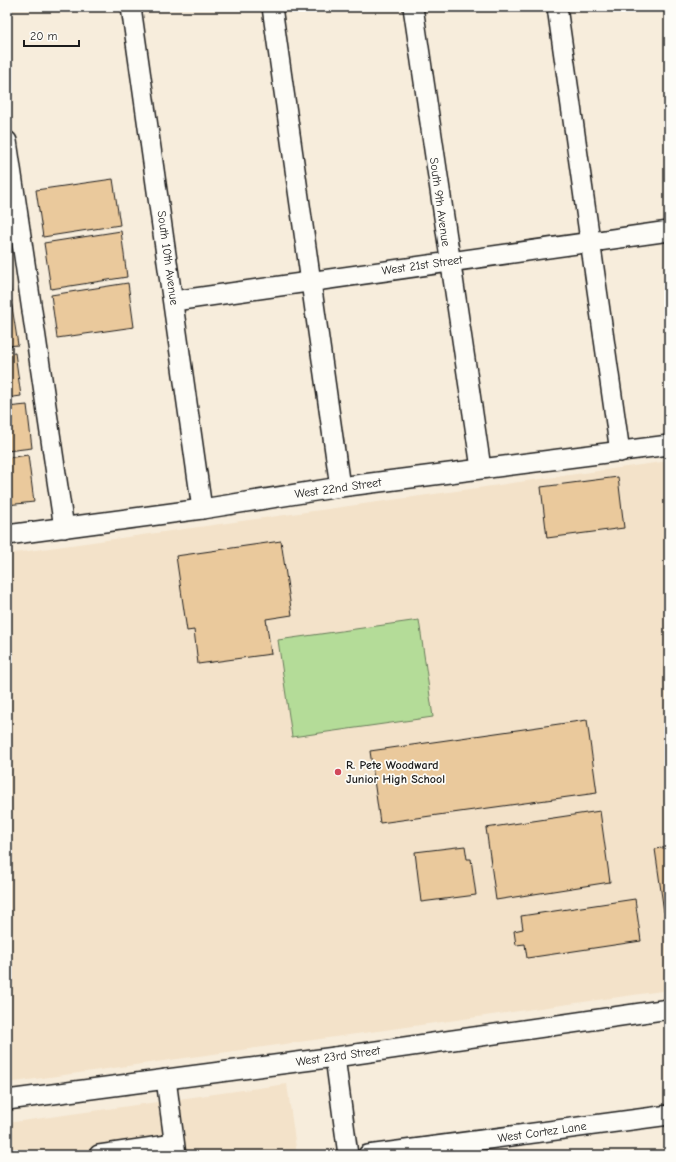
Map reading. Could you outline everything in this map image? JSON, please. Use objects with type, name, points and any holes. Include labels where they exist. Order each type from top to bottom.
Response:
[{"type":"street","name":"South 10th Avenue","points":[[132,7],[202,509]]},
{"type":"street","points":[[272,7],[340,487]]},
{"type":"street","name":"South 9th Avenue","points":[[413,7],[449,261],[481,468]]},
{"type":"street","points":[[557,7],[620,452]]},
{"type":"street","points":[[7,142],[64,528]]},
{"type":"street","name":"West 21st Street","points":[[174,301],[669,231]]},
{"type":"street","name":"West 22nd Street","points":[[7,535],[202,509],[340,487],[669,445]]},
{"type":"street","name":"West 23rd Street","points":[[7,1100],[335,1057],[669,1009]]},
{"type":"street","points":[[335,1057],[348,1155]]},
{"type":"street","points":[[99,1155],[175,1150],[166,1080]]},
{"type":"street","name":"West Cortez Lane","points":[[368,1155],[669,1114]]},
{"type":"shaded area","name":"R. Pete Woodward Junior High School","points":[[669,461],[669,990],[7,1083],[7,554]]},
{"type":"shaded area","points":[[287,1084],[297,1155],[7,1155],[7,1123]]},
{"type":"green space","points":[[419,620],[433,717],[292,737],[278,640]]},
{"type":"building","points":[[113,179],[120,225],[43,237],[36,190]]},
{"type":"building","points":[[121,231],[127,277],[51,289],[44,243]]},
{"type":"building","points":[[7,267],[11,293],[7,293]]},
{"type":"building","points":[[128,283],[134,327],[57,338],[51,295]]},
{"type":"building","points":[[7,300],[11,300],[18,345],[7,346]]},
{"type":"building","points":[[15,353],[21,396],[7,398],[7,354]]},
{"type":"building","points":[[27,405],[32,448],[7,451],[7,407]]},
{"type":"building","points":[[28,455],[34,502],[7,505],[7,458]]},
{"type":"building","points":[[618,477],[624,528],[547,538],[541,487]]},
{"type":"building","points":[[281,541],[292,615],[266,619],[271,654],[198,664],[194,630],[187,631],[176,556]]},
{"type":"building","points":[[587,720],[597,793],[380,823],[370,751]]},
{"type":"building","points":[[600,811],[610,882],[496,900],[486,828]]},
{"type":"building","points":[[465,846],[467,859],[471,859],[476,895],[421,902],[415,852]]},
{"type":"building","points":[[669,847],[669,911],[664,912],[655,849]]},
{"type":"building","points":[[635,899],[641,941],[527,958],[525,944],[516,945],[514,931],[523,929],[521,916]]},
{"type":"place","name":"R. Pete Woodward Junior High School","points":[[338,772]]}]
